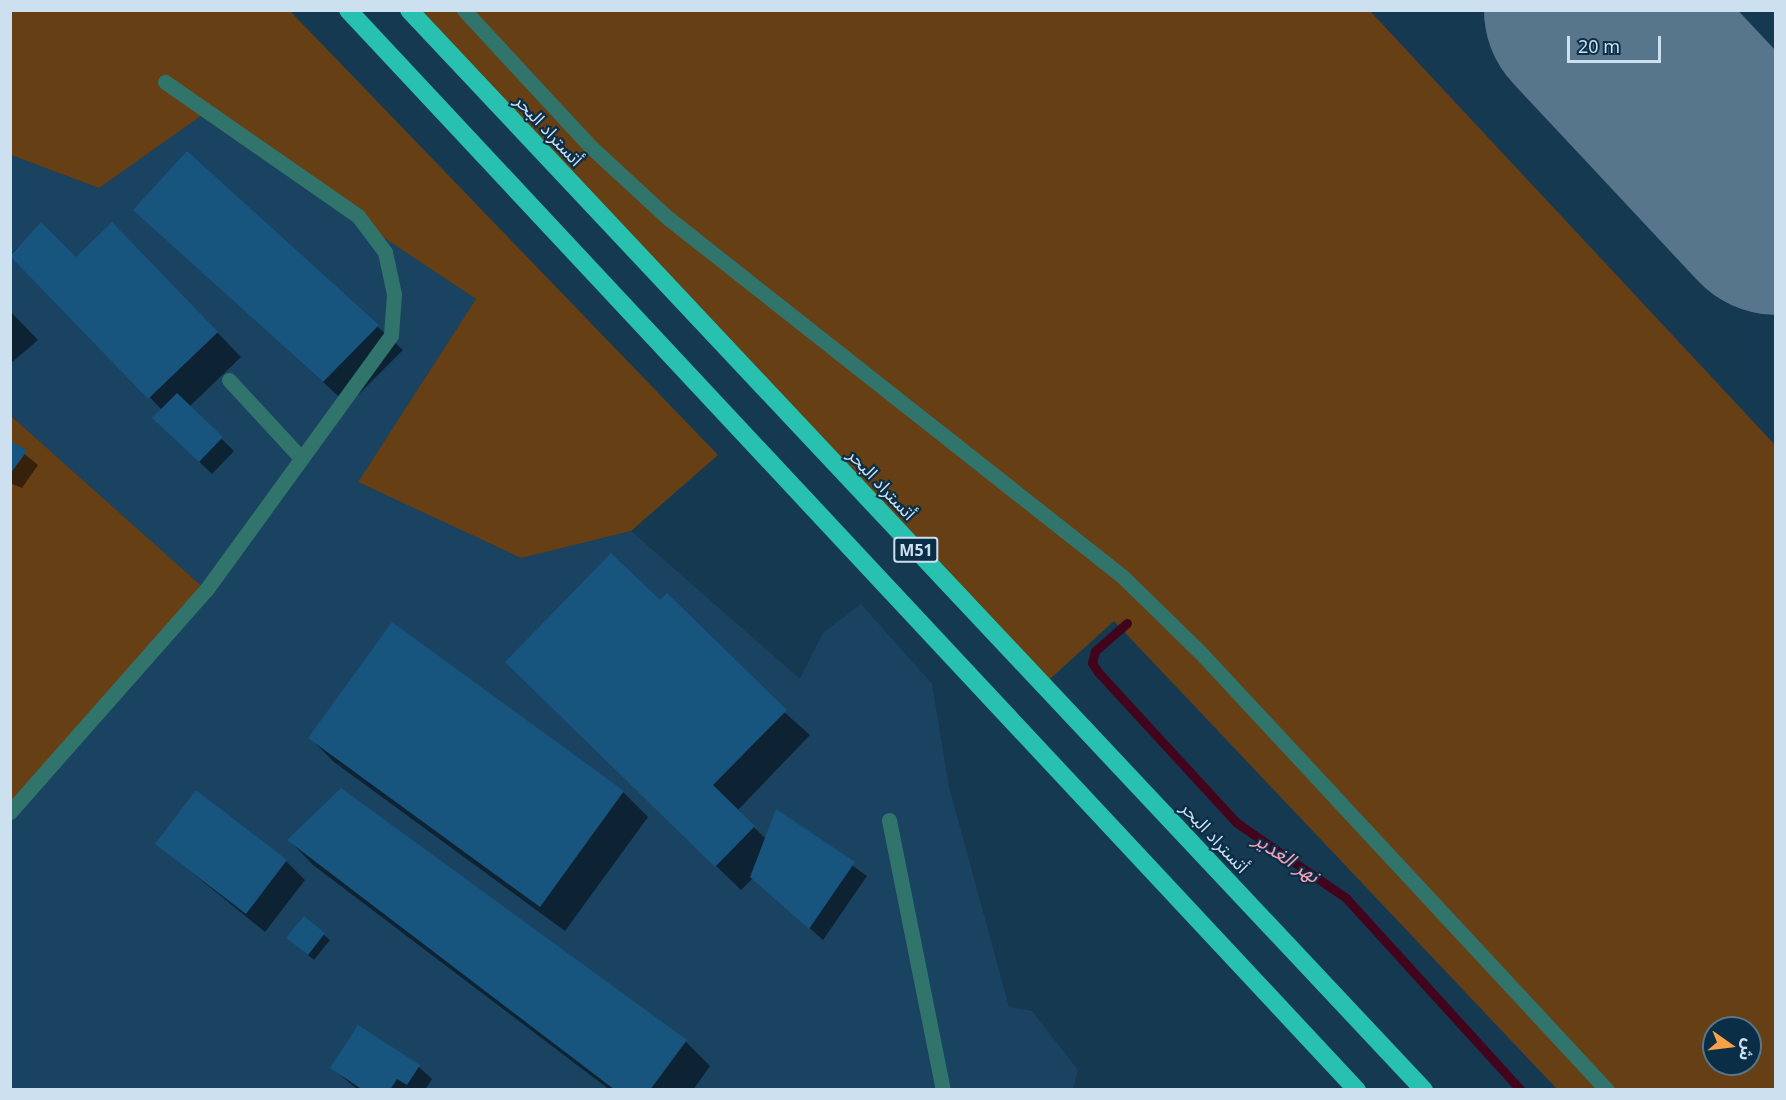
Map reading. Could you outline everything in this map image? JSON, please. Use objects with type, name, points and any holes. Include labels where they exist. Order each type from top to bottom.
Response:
[{"type":"highway","name":"M51","points":[[348,10],[1357,1089]]},
{"type":"highway","name":"أتستراد البحر","points":[[409,10],[1424,1089]]},
{"type":"lane","points":[[464,10],[591,147],[668,218],[1039,505],[1130,583],[1606,1089]]},
{"type":"lane","points":[[10,812],[206,590],[391,335],[394,294],[386,252],[357,216],[165,82]]},
{"type":"lane","points":[[229,380],[301,458]]},
{"type":"lane","points":[[889,820],[943,1089]]},
{"type":"shaded area","points":[[10,11],[290,11],[718,455],[631,531],[521,558],[358,482],[476,299],[201,116],[99,188],[11,155]]},
{"type":"shaded area","points":[[413,11],[1370,11],[1775,445],[1775,1089],[1557,1089],[1114,621],[1042,686]]},
{"type":"shaded area","points":[[201,116],[476,299],[358,482],[521,558],[631,531],[800,679],[823,633],[861,604],[932,684],[949,787],[1009,1007],[1032,1011],[1078,1070],[1073,1089],[11,1089],[11,812],[206,590],[11,416],[11,155],[99,188]]},
{"type":"shaded area","points":[[11,416],[206,590],[11,812]]},
{"type":"building","points":[[187,151],[379,325],[323,382],[133,210]]},
{"type":"building","points":[[41,222],[76,257],[112,222],[218,332],[148,399],[10,256]]},
{"type":"building","points":[[177,393],[223,437],[199,462],[152,418]]},
{"type":"building","points":[[10,440],[27,451],[10,474]]},
{"type":"building","points":[[611,553],[660,600],[667,593],[787,710],[713,785],[755,826],[715,867],[505,662]]},
{"type":"building","points":[[392,622],[624,791],[540,907],[308,738]]},
{"type":"building","points":[[341,788],[687,1040],[650,1090],[615,1090],[287,840]]},
{"type":"building","points":[[196,790],[287,860],[246,914],[155,844]]},
{"type":"building","points":[[776,809],[855,862],[809,929],[750,877]]},
{"type":"building","points":[[304,916],[325,933],[308,955],[286,938]]},
{"type":"building","points":[[358,1025],[420,1065],[407,1085],[397,1079],[390,1090],[363,1090],[330,1068]]},
{"type":"waterway","name":"نهر الغدير","points":[[1127,623],[1095,651],[1092,663],[1098,672],[1237,823],[1346,898],[1521,1090]]},
{"type":"runway","points":[[1591,10],[1776,208]]}]
